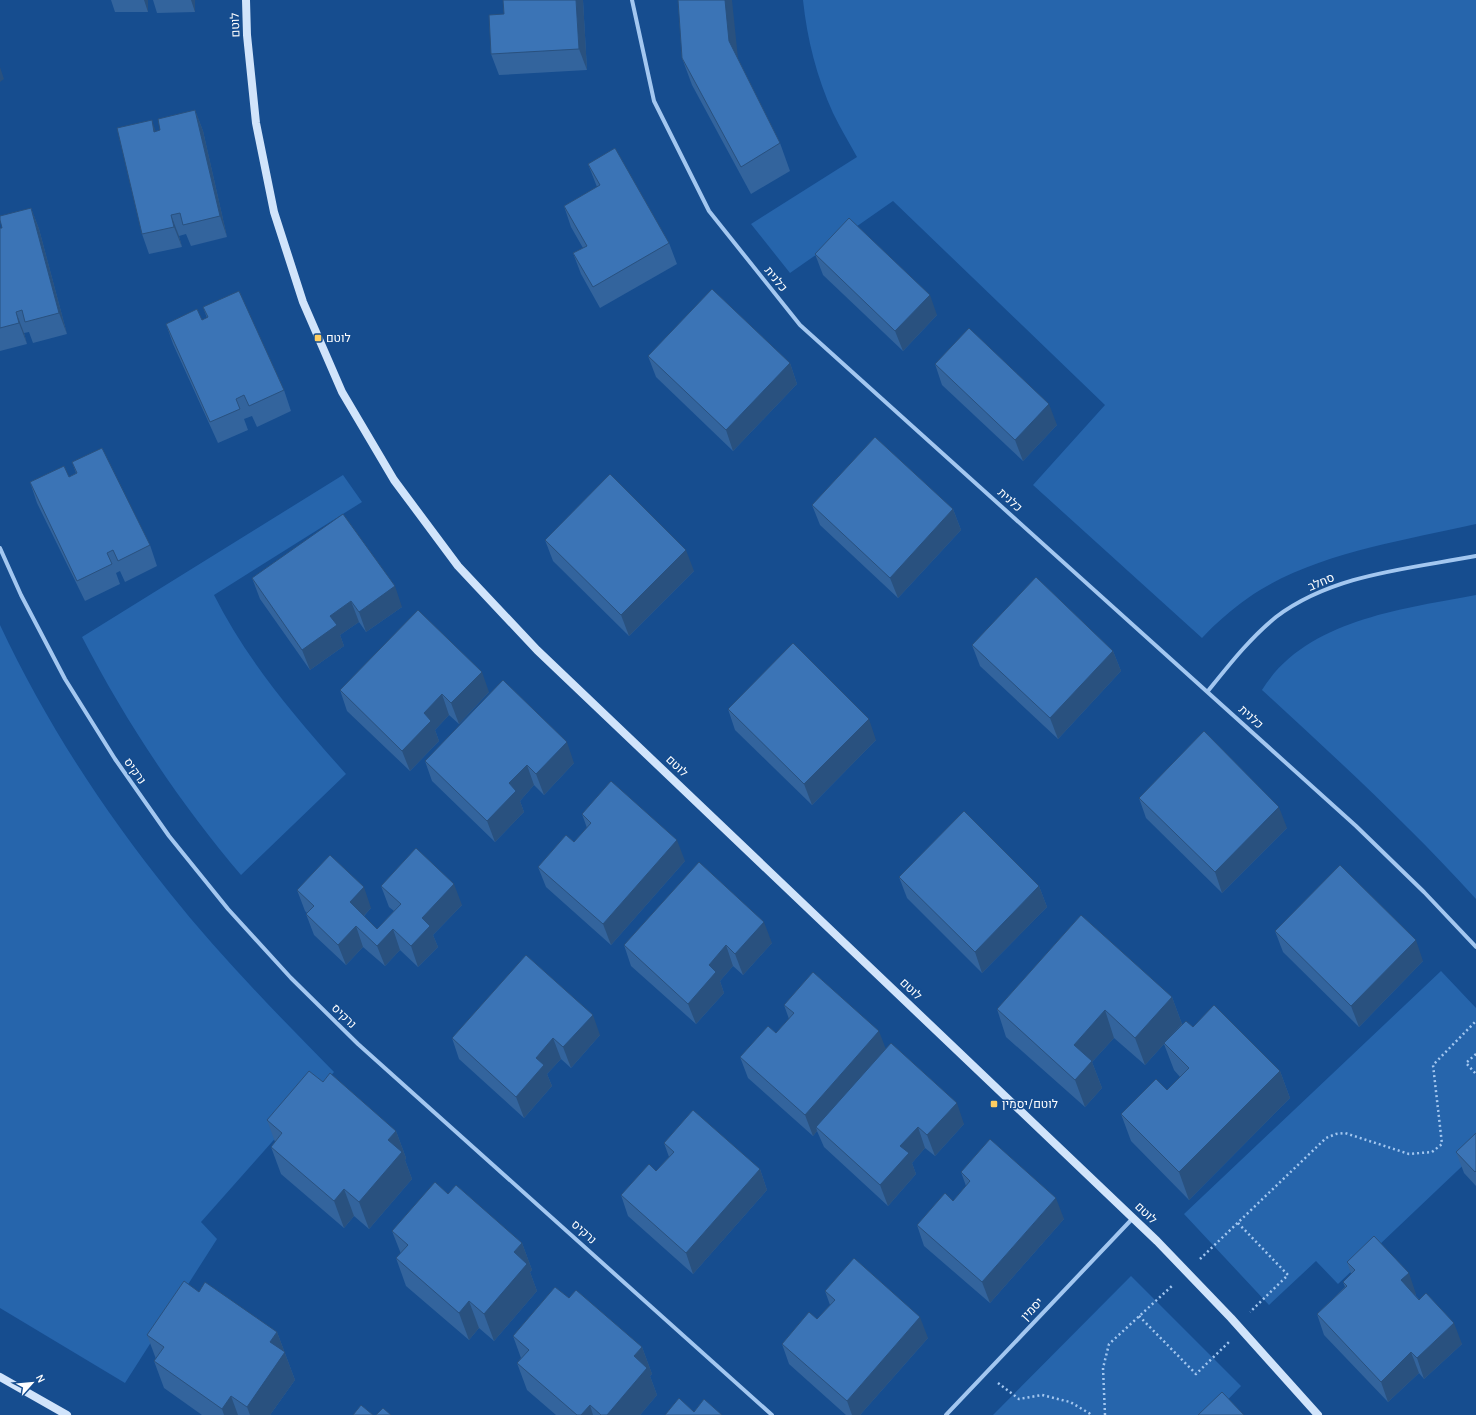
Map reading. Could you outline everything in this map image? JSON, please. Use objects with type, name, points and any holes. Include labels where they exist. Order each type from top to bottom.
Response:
[{"type":"street","name":"לוטם","points":[[246,0],[247,34],[256,123],[277,220],[303,302],[339,385],[394,480],[458,566],[537,650],[1133,1218],[1239,1327],[1318,1415]]},
{"type":"street","name":"כלנית","points":[[632,0],[654,101],[709,211],[800,325],[1208,691],[1356,826],[1424,892],[1476,947]]},
{"type":"street","name":"נרקיס","points":[[0,548],[21,595],[62,672],[115,759],[169,836],[228,909],[291,978],[358,1044],[772,1415]]},
{"type":"street","name":"סחלב","points":[[1208,691],[1255,636],[1277,617],[1315,594],[1343,583],[1366,577],[1476,556]]},
{"type":"street","name":"יסמין","points":[[946,1415],[1133,1218]]},
{"type":"street","points":[[0,1377],[67,1415]]},
{"type":"path","points":[[1105,1415],[1103,1368],[1109,1344],[1187,1272],[1326,1138],[1336,1134],[1345,1133],[1409,1154],[1432,1152],[1442,1144],[1433,1065],[1476,1021]]},
{"type":"path","points":[[1476,1054],[1466,1064],[1476,1074]]},
{"type":"path","points":[[1139,1316],[1196,1374],[1288,1275],[1238,1223]]},
{"type":"path","points":[[985,1373],[1019,1399],[1042,1395],[1070,1402],[1089,1412],[1091,1415]]},
{"type":"shaded area","points":[[803,0],[1476,0],[1476,524],[1388,543],[1299,570],[1248,598],[1224,617],[1202,638],[1033,485],[1105,405],[893,201],[790,273],[751,224],[857,157],[836,119],[822,86],[810,44]]},
{"type":"shaded area","points":[[343,475],[362,502],[214,595],[227,619],[257,666],[291,711],[346,774],[241,875],[175,790],[135,730],[82,637]]},
{"type":"shaded area","points":[[1476,595],[1476,899],[1398,818],[1262,690],[1281,666],[1303,648],[1329,633],[1357,622],[1387,613]]},
{"type":"shaded area","points":[[0,625],[17,661],[56,730],[98,797],[121,829],[188,916],[270,1006],[334,1072],[201,1222],[217,1239],[125,1383],[0,1308]]},
{"type":"shaded area","points":[[1441,971],[1476,1008],[1476,1153],[1338,1284],[1316,1261],[1269,1305],[1184,1214]]},
{"type":"shaded area","points":[[1131,1276],[1241,1386],[1213,1415],[993,1415]]},
{"type":"building","points":[[503,0],[576,0],[579,49],[491,54],[489,15],[504,14]]},
{"type":"building","points":[[678,0],[725,0],[729,41],[780,143],[741,167],[682,58]]},
{"type":"building","points":[[195,110],[220,216],[183,225],[180,213],[171,215],[174,227],[142,234],[117,128],[152,120],[154,132],[160,130],[158,119]]},
{"type":"building","points":[[615,148],[669,243],[593,287],[573,253],[587,246],[564,206],[600,185],[588,164]]},
{"type":"building","points":[[31,208],[59,313],[25,322],[22,310],[16,312],[19,323],[0,328],[0,228],[2,228],[0,216]]},
{"type":"building","points":[[849,218],[930,295],[895,331],[815,254]]},
{"type":"building","points":[[712,289],[790,363],[726,430],[648,356]]},
{"type":"building","points":[[239,291],[284,390],[249,406],[244,395],[236,399],[240,409],[210,422],[166,324],[197,309],[202,320],[208,317],[203,307]]},
{"type":"building","points":[[969,328],[1049,404],[1015,440],[935,364]]},
{"type":"building","points":[[875,437],[953,509],[890,578],[812,505]]},
{"type":"building","points":[[102,448],[150,545],[118,561],[113,550],[107,553],[112,564],[77,581],[30,482],[64,466],[69,477],[77,473],[72,462]]},
{"type":"building","points":[[610,474],[686,550],[621,615],[545,540]]},
{"type":"building","points":[[343,514],[395,586],[359,612],[351,601],[330,616],[337,625],[302,650],[252,578]]},
{"type":"building","points":[[1036,577],[1113,651],[1050,718],[972,645]]},
{"type":"building","points":[[418,610],[482,672],[451,703],[442,694],[424,713],[431,721],[402,751],[340,690]]},
{"type":"building","points":[[793,643],[869,719],[804,784],[728,709]]},
{"type":"building","points":[[503,680],[567,742],[536,774],[527,765],[509,783],[516,791],[487,821],[425,761]]},
{"type":"building","points":[[1204,731],[1279,807],[1215,872],[1139,798]]},
{"type":"building","points":[[611,781],[677,840],[603,924],[538,867],[566,835],[574,842],[591,823],[582,814]]},
{"type":"building","points":[[964,811],[1039,886],[975,952],[899,877]]},
{"type":"building","points":[[416,848],[454,884],[422,918],[430,926],[411,946],[393,929],[377,946],[356,926],[338,945],[306,914],[314,906],[297,890],[330,855],[364,887],[350,902],[377,929],[401,904],[381,886]]},
{"type":"building","points":[[699,862],[764,922],[735,954],[726,945],[709,965],[716,972],[688,1004],[624,945]]},
{"type":"building","points":[[1340,865],[1416,940],[1351,1006],[1275,931]]},
{"type":"building","points":[[1081,915],[1172,997],[1135,1038],[1105,1010],[1074,1045],[1092,1061],[1075,1080],[997,1009]]},
{"type":"building","points":[[526,955],[593,1015],[563,1047],[553,1038],[536,1058],[544,1065],[516,1097],[452,1038]]},
{"type":"building","points":[[813,972],[879,1031],[805,1115],[740,1057],[768,1026],[776,1033],[794,1013],[784,1005]]},
{"type":"building","points":[[1214,1005],[1280,1071],[1179,1172],[1121,1114],[1156,1079],[1167,1090],[1189,1068],[1164,1043],[1186,1021],[1193,1027]]},
{"type":"building","points":[[891,1043],[957,1103],[927,1135],[918,1127],[900,1146],[909,1153],[880,1185],[816,1127]]},
{"type":"building","points":[[309,1071],[323,1082],[330,1073],[396,1131],[388,1140],[402,1152],[359,1202],[344,1189],[334,1201],[271,1147],[282,1133],[267,1120]]},
{"type":"building","points":[[693,1110],[760,1169],[686,1253],[621,1195],[649,1164],[656,1171],[674,1152],[664,1143]]},
{"type":"building","points":[[1476,1133],[1476,1171],[1475,1172],[1456,1152]]},
{"type":"building","points":[[990,1139],[1056,1198],[982,1282],[917,1225],[945,1193],[953,1201],[970,1181],[961,1172]]},
{"type":"building","points":[[435,1182],[448,1194],[456,1185],[522,1243],[514,1252],[527,1264],[484,1314],[469,1301],[459,1313],[396,1258],[408,1245],[392,1231]]},
{"type":"building","points":[[1374,1236],[1409,1273],[1401,1280],[1419,1300],[1426,1293],[1454,1323],[1417,1358],[1411,1352],[1381,1382],[1317,1314],[1347,1286],[1343,1282],[1355,1270],[1347,1262]]},
{"type":"building","points":[[854,1258],[920,1317],[847,1401],[782,1344],[809,1312],[817,1319],[835,1300],[825,1291]]},
{"type":"building","points":[[184,1281],[199,1292],[205,1282],[277,1332],[270,1342],[285,1352],[247,1407],[231,1396],[222,1409],[154,1361],[164,1347],[147,1335]]},
{"type":"building","points":[[555,1287],[569,1298],[576,1290],[642,1347],[634,1356],[647,1368],[607,1415],[601,1415],[590,1405],[581,1415],[577,1415],[517,1363],[529,1350],[513,1336]]},
{"type":"building","points":[[1222,1392],[1244,1415],[1198,1415]]},
{"type":"building","points":[[679,1398],[694,1412],[704,1399],[722,1415],[665,1415]]},
{"type":"building","points":[[361,1405],[373,1415],[353,1415]]},
{"type":"building","points":[[383,1408],[391,1415],[376,1415]]},
{"type":"place","name":"לוטם","points":[[318,338]]},
{"type":"place","name":"לוטם/יסמין","points":[[994,1104]]}]
